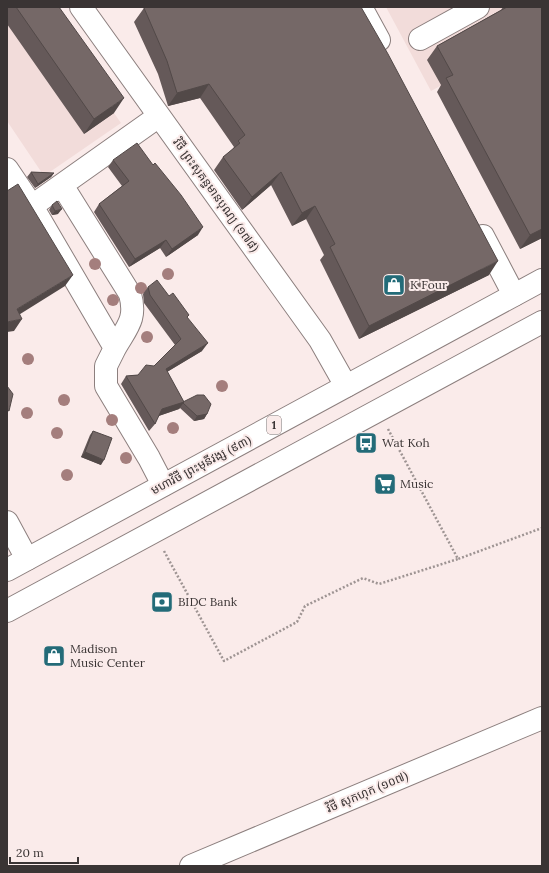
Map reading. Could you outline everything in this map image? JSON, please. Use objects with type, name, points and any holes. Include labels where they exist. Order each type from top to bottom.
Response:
[{"type":"main road","name":"វិថី ព្រះសុគន្ធមានបុណ្យ (១៧៨)","points":[[81,7],[320,340],[346,386]]},
{"type":"main road","points":[[361,7],[387,56]]},
{"type":"main road","points":[[420,39],[478,7]]},
{"type":"main road","points":[[32,206],[159,116]]},
{"type":"main road","points":[[7,169],[32,206],[115,348]]},
{"type":"main road","points":[[62,185],[130,294],[134,307],[130,322],[106,366],[106,386],[149,458],[163,485]]},
{"type":"main road","points":[[473,218],[514,295]]},
{"type":"main road","name":"មហាវិថី ព្រះមុនីវង្ស (៩៣)","points":[[7,570],[542,280]]},
{"type":"main road","points":[[7,611],[542,322]]},
{"type":"main road","points":[[7,522],[27,559]]},
{"type":"main road","name":"វិថី សុកហុក (១០៧)","points":[[191,866],[542,718]]},
{"type":"path","points":[[378,411],[458,559]]},
{"type":"path","points":[[154,532],[224,661],[297,622],[305,606],[363,578],[379,584],[458,559],[542,528]]},
{"type":"shaded area","points":[[7,7],[114,113],[121,123],[44,176],[7,121]]},
{"type":"shaded area","points":[[386,7],[542,7],[542,31],[431,91]]},
{"type":"building","points":[[16,7],[59,7],[124,98],[94,119]]},
{"type":"building","points":[[361,7],[388,54],[498,261],[369,326],[330,247],[335,244],[315,206],[302,213],[281,172],[252,197],[223,157],[240,143],[238,141],[245,135],[209,84],[177,93],[167,61],[144,8]]},
{"type":"building","points":[[507,7],[542,7],[542,229],[530,235],[446,78],[453,75],[437,46]]},
{"type":"building","points":[[137,143],[153,165],[155,163],[181,195],[203,227],[172,249],[166,240],[135,259],[99,204],[129,181],[113,160]]},
{"type":"building","points":[[31,172],[54,173],[38,184]]},
{"type":"building","points":[[18,184],[73,275],[17,309],[22,319],[7,322],[7,191]]},
{"type":"building","points":[[57,201],[62,209],[55,211],[52,205]]},
{"type":"building","points":[[157,280],[169,296],[173,293],[189,315],[187,317],[208,343],[166,369],[184,402],[162,409],[155,424],[126,376],[138,375],[146,365],[154,366],[181,339],[150,295],[148,287]]},
{"type":"building","points":[[7,386],[13,394],[9,411],[7,410]]},
{"type":"building","points":[[197,395],[204,395],[211,404],[207,414],[197,416],[183,403]]},
{"type":"building","points":[[93,431],[112,438],[104,460],[85,452]]},
{"type":"place","name":"K Four","points":[[394,285]]},
{"type":"place","name":"Wat Koh","points":[[366,443]]},
{"type":"place","name":"Music","points":[[385,484]]},
{"type":"place","name":"BIDC Bank","points":[[162,602]]},
{"type":"place","name":"Madison Music Center","points":[[54,656]]}]
